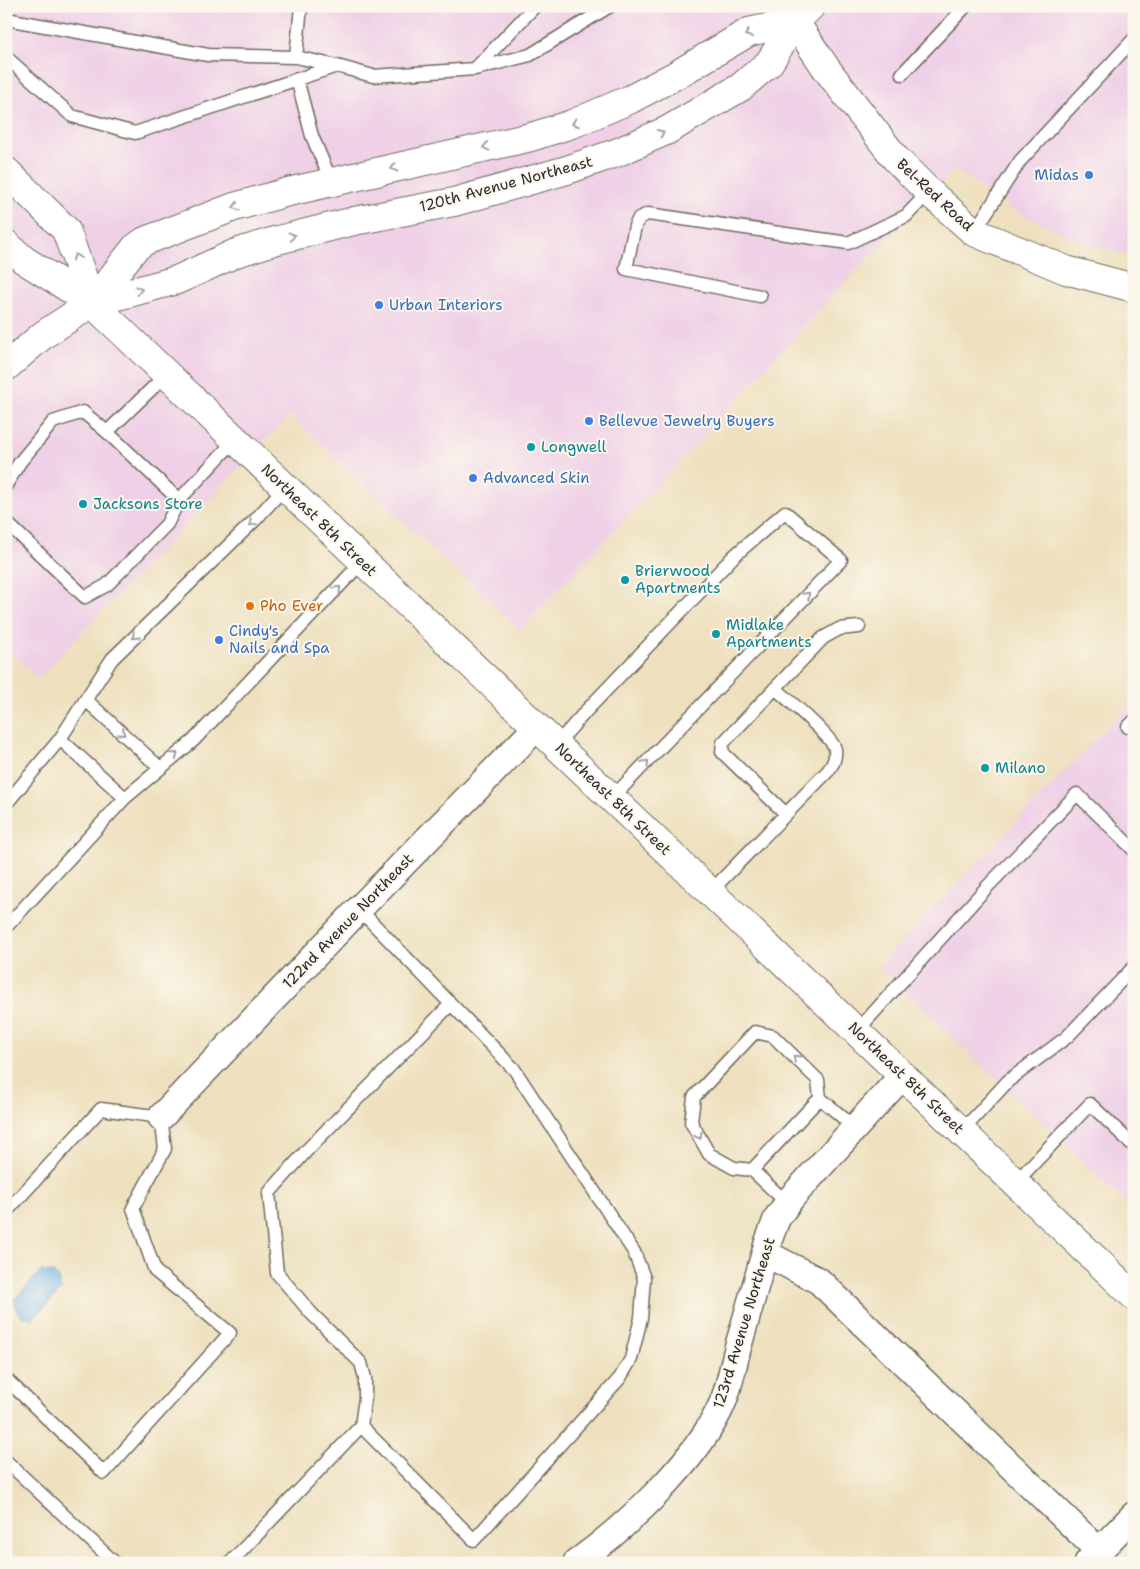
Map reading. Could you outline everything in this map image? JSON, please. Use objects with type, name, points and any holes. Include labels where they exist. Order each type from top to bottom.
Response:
[{"type":"main road","name":"120th Avenue Northeast","points":[[6,368],[43,336],[92,303],[135,248],[145,240],[234,207],[531,137],[572,124],[631,99],[749,32],[797,11]]},
{"type":"main road","name":"120th Avenue Northeast","points":[[92,303],[177,280],[236,253],[274,241],[354,221],[454,202],[567,170],[616,153],[668,130],[741,87],[769,63],[797,11]]},
{"type":"main road","name":"Bel-Red Road","points":[[797,11],[828,71],[865,121],[896,159],[929,192],[974,232],[1066,270],[1134,288]]},
{"type":"main road","name":"Northeast 8th Street","points":[[6,171],[66,230],[92,303]]},
{"type":"main road","name":"Northeast 8th Street","points":[[6,244],[24,260],[92,303],[1134,1296]]},
{"type":"street","name":"122nd Avenue Northeast","points":[[161,1117],[359,909],[546,736]]},
{"type":"street","name":"123rd Avenue Northeast","points":[[576,1563],[600,1545],[656,1492],[684,1463],[706,1432],[723,1402],[764,1254],[777,1218],[903,1075]]},
{"type":"street","points":[[764,1254],[819,1281],[1093,1557],[1134,1515]]},
{"type":"lane","points":[[296,57],[302,6]]},
{"type":"lane","points":[[475,69],[535,6]]},
{"type":"lane","points":[[6,19],[208,55],[296,57],[373,76],[475,69],[530,55],[610,6]]},
{"type":"lane","points":[[902,74],[966,6]]},
{"type":"lane","points":[[974,232],[1020,161],[1134,39]]},
{"type":"lane","points":[[6,57],[72,116],[135,133],[337,66]]},
{"type":"lane","points":[[298,79],[312,136],[332,183]]},
{"type":"lane","points":[[760,296],[626,269],[635,226],[639,218],[648,214],[848,243],[906,216],[929,192]]},
{"type":"lane","points":[[107,432],[167,374]]},
{"type":"lane","points":[[6,485],[20,462],[53,422],[83,412],[179,500]]},
{"type":"lane","points":[[6,522],[85,596],[107,585],[167,524],[179,500],[235,440]]},
{"type":"lane","points":[[6,804],[60,739],[112,659],[256,520],[285,487]]},
{"type":"lane","points":[[546,736],[587,710],[734,556],[785,512],[841,560],[612,798]]},
{"type":"lane","points":[[6,927],[124,798],[193,741],[363,562]]},
{"type":"lane","points":[[786,814],[722,752],[722,743],[823,638],[838,630],[859,627]]},
{"type":"lane","points":[[710,892],[828,771],[835,761],[835,747],[827,737],[775,688]]},
{"type":"lane","points":[[86,700],[160,768]]},
{"type":"lane","points":[[60,739],[124,798]]},
{"type":"lane","points":[[857,1031],[986,888],[1077,794],[1134,850]]},
{"type":"lane","points":[[359,909],[514,1069],[634,1252],[644,1278],[641,1318],[631,1358],[620,1378],[474,1540],[361,1426]]},
{"type":"lane","points":[[962,1131],[1008,1081],[1067,1037],[1134,967]]},
{"type":"lane","points":[[230,1563],[361,1426],[364,1398],[365,1378],[360,1363],[311,1313],[277,1273],[268,1193],[308,1149],[452,1004]]},
{"type":"lane","points":[[788,1204],[752,1170],[734,1168],[709,1154],[692,1122],[694,1097],[756,1032],[773,1036],[818,1080],[820,1098],[855,1128]]},
{"type":"lane","points":[[752,1170],[820,1098]]},
{"type":"lane","points":[[1015,1183],[1090,1104],[1134,1146]]},
{"type":"lane","points":[[6,1212],[101,1109],[161,1117],[165,1149],[134,1208],[155,1270],[230,1333],[104,1473],[6,1379]]},
{"type":"lane","points":[[6,1461],[115,1563]]},
{"type":"shaded area","points":[[6,6],[1134,6],[1134,257],[1081,241],[1014,211],[955,169],[849,278],[675,467],[520,630],[290,415],[38,678],[6,648]]},
{"type":"shaded area","points":[[1134,699],[1134,1211],[878,966]]},
{"type":"water","points":[[42,1270],[45,1273],[50,1272],[55,1275],[62,1289],[33,1319],[22,1316],[17,1312],[16,1304],[13,1301]]},
{"type":"place","name":"Midas","points":[[1089,175]]},
{"type":"place","name":"Urban Interiors","points":[[379,305]]},
{"type":"place","name":"Bellevue Jewelry Buyers","points":[[589,421]]},
{"type":"place","name":"Longwell","points":[[531,447]]},
{"type":"place","name":"Advanced Skin","points":[[473,478]]},
{"type":"place","name":"Jacksons Store","points":[[83,504]]},
{"type":"place","name":"Brierwood Apartments","points":[[625,580]]},
{"type":"place","name":"Pho Ever","points":[[250,606]]},
{"type":"place","name":"Midlake Apartments","points":[[716,634]]},
{"type":"place","name":"Cindy's Nails and Spa","points":[[219,640]]},
{"type":"place","name":"Milano","points":[[985,768]]}]
